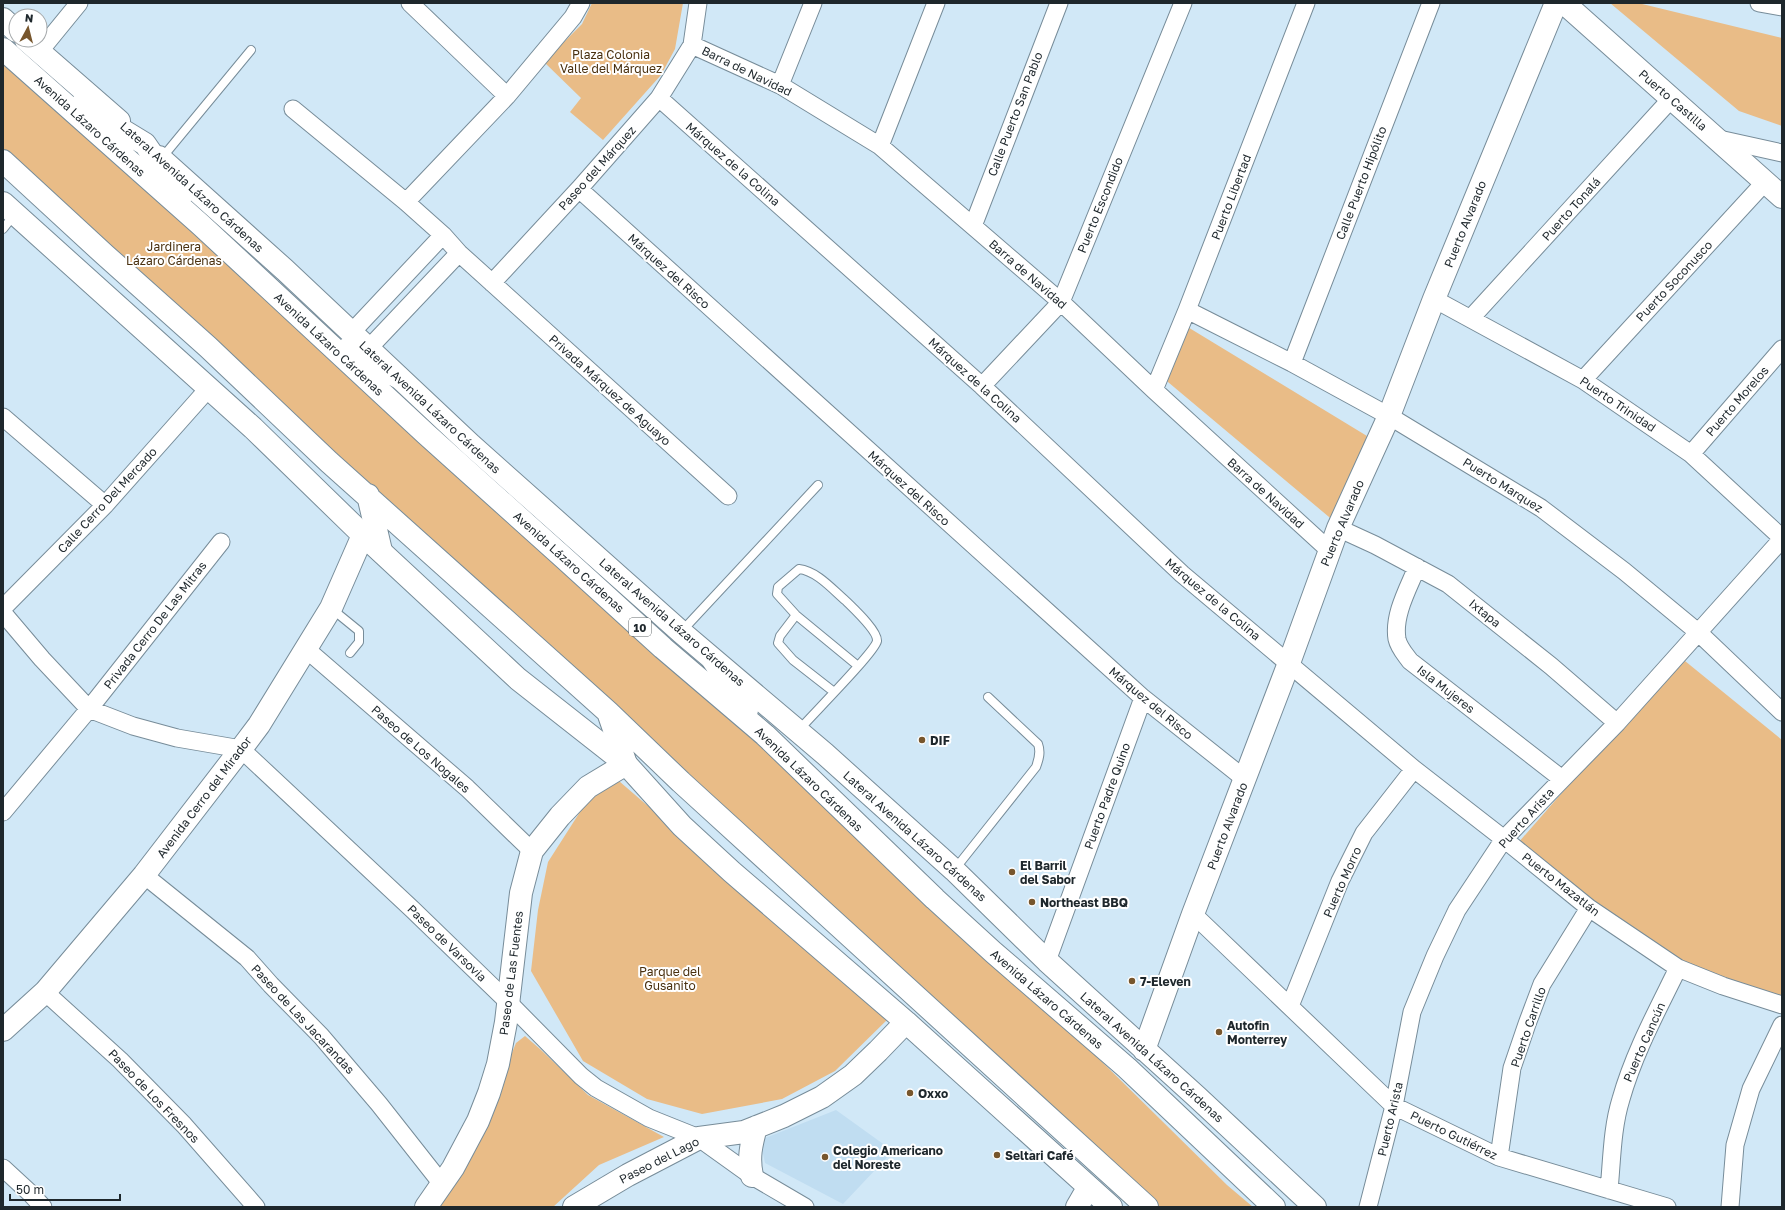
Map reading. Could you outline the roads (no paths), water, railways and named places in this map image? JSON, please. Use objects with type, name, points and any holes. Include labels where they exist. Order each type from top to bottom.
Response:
[{"type":"main road","name":"Puerto Alvarado","points":[[1144,1050],[1193,914],[1289,663],[1329,550],[1389,416],[1434,299],[1556,3]]},
{"type":"main road","name":"Puerto Castilla","points":[[1564,3],[1782,197]]},
{"type":"main road","name":"Lateral Avenida Lázaro Cárdenas","points":[[35,48],[285,270],[471,445],[680,632],[798,731],[954,870],[1047,961],[1197,1097],[1315,1207]]},
{"type":"main road","name":"Avenida Lázaro Cárdenas","points":[[3,49],[201,225],[645,632],[765,735],[935,899],[993,952],[1127,1068],[1274,1207]]},
{"type":"main road","points":[[35,77],[145,144],[201,225]]},
{"type":"main road","points":[[7,167],[208,347],[329,462],[368,495],[608,712],[681,782],[1147,1207]]},
{"type":"main road","points":[[7,215],[253,428],[363,535],[518,679],[626,764],[682,826],[732,872],[906,1022],[1088,1188],[1111,1207]]},
{"type":"main road","points":[[301,318],[319,335],[398,377]]},
{"type":"main road","points":[[368,495],[381,551]]},
{"type":"main road","name":"Avenida Cerro del Mirador","points":[[3,1030],[45,992],[144,875],[259,725],[331,608],[363,535]]},
{"type":"main road","points":[[713,660],[765,735]]},
{"type":"main road","points":[[608,712],[626,764]]},
{"type":"main road","name":"Paseo de Las Fuentes","points":[[426,1207],[453,1168],[478,1121],[489,1093],[503,1040],[521,893],[532,851],[560,816],[588,787],[626,764]]},
{"type":"main road","name":"Paseo del Lago","points":[[574,1207],[628,1175],[699,1138],[744,1132],[784,1116],[822,1097],[853,1075],[906,1022]]},
{"type":"main road","points":[[752,1176],[749,1163],[750,1151],[756,1127]]},
{"type":"main road","points":[[1077,1207],[1088,1188]]},
{"type":"street","points":[[48,32],[79,3]]},
{"type":"street","points":[[410,3],[508,96]]},
{"type":"street","points":[[293,110],[406,202],[508,96],[573,17],[581,3]]},
{"type":"street","points":[[692,45],[698,3]]},
{"type":"street","points":[[780,85],[813,3]]},
{"type":"street","points":[[880,146],[936,3]]},
{"type":"street","name":"Calle Puerto San Pablo","points":[[973,226],[1059,3]]},
{"type":"street","name":"Puerto Escondido","points":[[982,386],[1060,302],[1183,3]]},
{"type":"street","name":"Puerto Libertad","points":[[1154,390],[1187,310],[1306,3]]},
{"type":"street","name":"Calle Puerto Hipólito","points":[[1292,363],[1431,3]]},
{"type":"street","points":[[1759,3],[1782,7]]},
{"type":"street","name":"Barra de Navidad","points":[[692,45],[780,85],[880,146],[1060,302],[1329,550]]},
{"type":"street","name":"Paseo del Márquez","points":[[492,283],[579,189],[659,98],[692,45]]},
{"type":"street","name":"Márquez de la Colina","points":[[659,98],[982,386],[1182,574],[1289,663]]},
{"type":"street","name":"Puerto Tonalá","points":[[1471,318],[1671,99]]},
{"type":"street","points":[[1719,140],[1782,153]]},
{"type":"street","name":"Puerto Soconusco","points":[[1583,380],[1765,182]]},
{"type":"street","name":"Márquez del Risco","points":[[579,189],[1143,698],[1245,779]]},
{"type":"street","name":"Privada Márquez de Aguayo","points":[[406,202],[443,235],[459,253],[728,496]]},
{"type":"street","points":[[351,333],[443,235]]},
{"type":"street","points":[[368,349],[459,253]]},
{"type":"street","name":"Puerto Trinidad","points":[[1434,299],[1583,380],[1691,454],[1782,538]]},
{"type":"street","name":"Puerto Marquez","points":[[1187,310],[1292,363],[1389,416],[1541,508],[1624,571],[1699,633],[1782,712]]},
{"type":"street","name":"Puerto Morelos","points":[[1691,454],[1782,349]]},
{"type":"street","name":"Calle Cerro Del Mercado","points":[[3,608],[105,505],[208,389]]},
{"type":"street","points":[[3,417],[105,505]]},
{"type":"street","name":"Ixtapa","points":[[1338,528],[1448,584],[1551,666],[1617,723]]},
{"type":"street","name":"Puerto Arista","points":[[1368,1207],[1394,1106],[1412,1012],[1435,956],[1457,910],[1504,839],[1617,723],[1699,633],[1782,538]]},
{"type":"street","name":"Privada Cerro De Las Mitras","points":[[3,812],[89,709],[221,542]]},
{"type":"street","name":"Isla Mujeres","points":[[1417,567],[1398,618],[1397,640],[1401,650],[1410,661],[1562,780]]},
{"type":"street","points":[[3,613],[42,659],[89,709],[133,726],[162,734],[241,749]]},
{"type":"street","name":"Paseo de Los Nogales","points":[[306,649],[467,788],[532,851]]},
{"type":"street","name":"Puerto Mazatlán","points":[[1289,663],[1414,769],[1589,908],[1678,968],[1723,986],[1782,1005]]},
{"type":"street","name":"Puerto Padre Quino","points":[[1047,961],[1143,698]]},
{"type":"street","name":"Paseo de Varsovia","points":[[241,749],[508,1001],[581,1076],[596,1088],[649,1118],[699,1138],[752,1176],[805,1207]]},
{"type":"street","name":"Puerto Morro","points":[[1290,1006],[1340,881],[1364,833],[1414,769]]},
{"type":"street","name":"Paseo de Las Jacarandas","points":[[144,875],[247,958],[321,1036],[380,1104],[442,1184]]},
{"type":"street","name":"Puerto Carrillo","points":[[1499,1157],[1512,1068],[1527,1024],[1542,984],[1589,908]]},
{"type":"street","name":"Puerto Gutiérrez","points":[[1193,914],[1394,1106],[1499,1157],[1667,1207]]},
{"type":"street","name":"Puerto Cancún","points":[[1610,1190],[1613,1138],[1620,1100],[1634,1058],[1678,968]]},
{"type":"street","name":"Paseo de Los Fresnos","points":[[45,992],[120,1060],[184,1125],[256,1207]]},
{"type":"street","points":[[1730,1207],[1734,1145],[1751,1089],[1782,1025]]},
{"type":"street","points":[[3,1168],[43,1207]]},
{"type":"lane","points":[[161,159],[251,50]]},
{"type":"lane","points":[[680,632],[818,485]]},
{"type":"lane","points":[[798,731],[858,666],[877,642],[876,636],[857,611],[807,570],[799,569],[778,587],[776,594],[796,615],[858,666]]},
{"type":"lane","points":[[331,608],[359,631],[359,642],[350,653]]},
{"type":"lane","points":[[796,615],[780,636],[778,643],[793,660],[834,692]]},
{"type":"lane","points":[[954,870],[1036,767],[1039,757],[1040,750],[1038,744],[988,697]]},
{"type":"place","name":"DIF","points":[[922,740]]},
{"type":"place","name":"El Barril del Sabor","points":[[1012,872]]},
{"type":"place","name":"Northeast BBQ","points":[[1032,902]]},
{"type":"place","name":"7-Eleven","points":[[1132,981]]},
{"type":"place","name":"Autofin Monterrey","points":[[1219,1032]]},
{"type":"place","name":"Oxxo","points":[[910,1093]]},
{"type":"place","name":"Seltari Café","points":[[997,1155]]},
{"type":"place","name":"Colegio Americano del Noreste","points":[[825,1157]]},
{"type":"park label","name":"Plaza Colonia Valle del Márquez","points":[[611,61]]},
{"type":"park label","name":"Jardinera Lázaro Cárdenas","points":[[174,253]]},
{"type":"park label","name":"Parque del Gusanito","points":[[670,978]]}]
